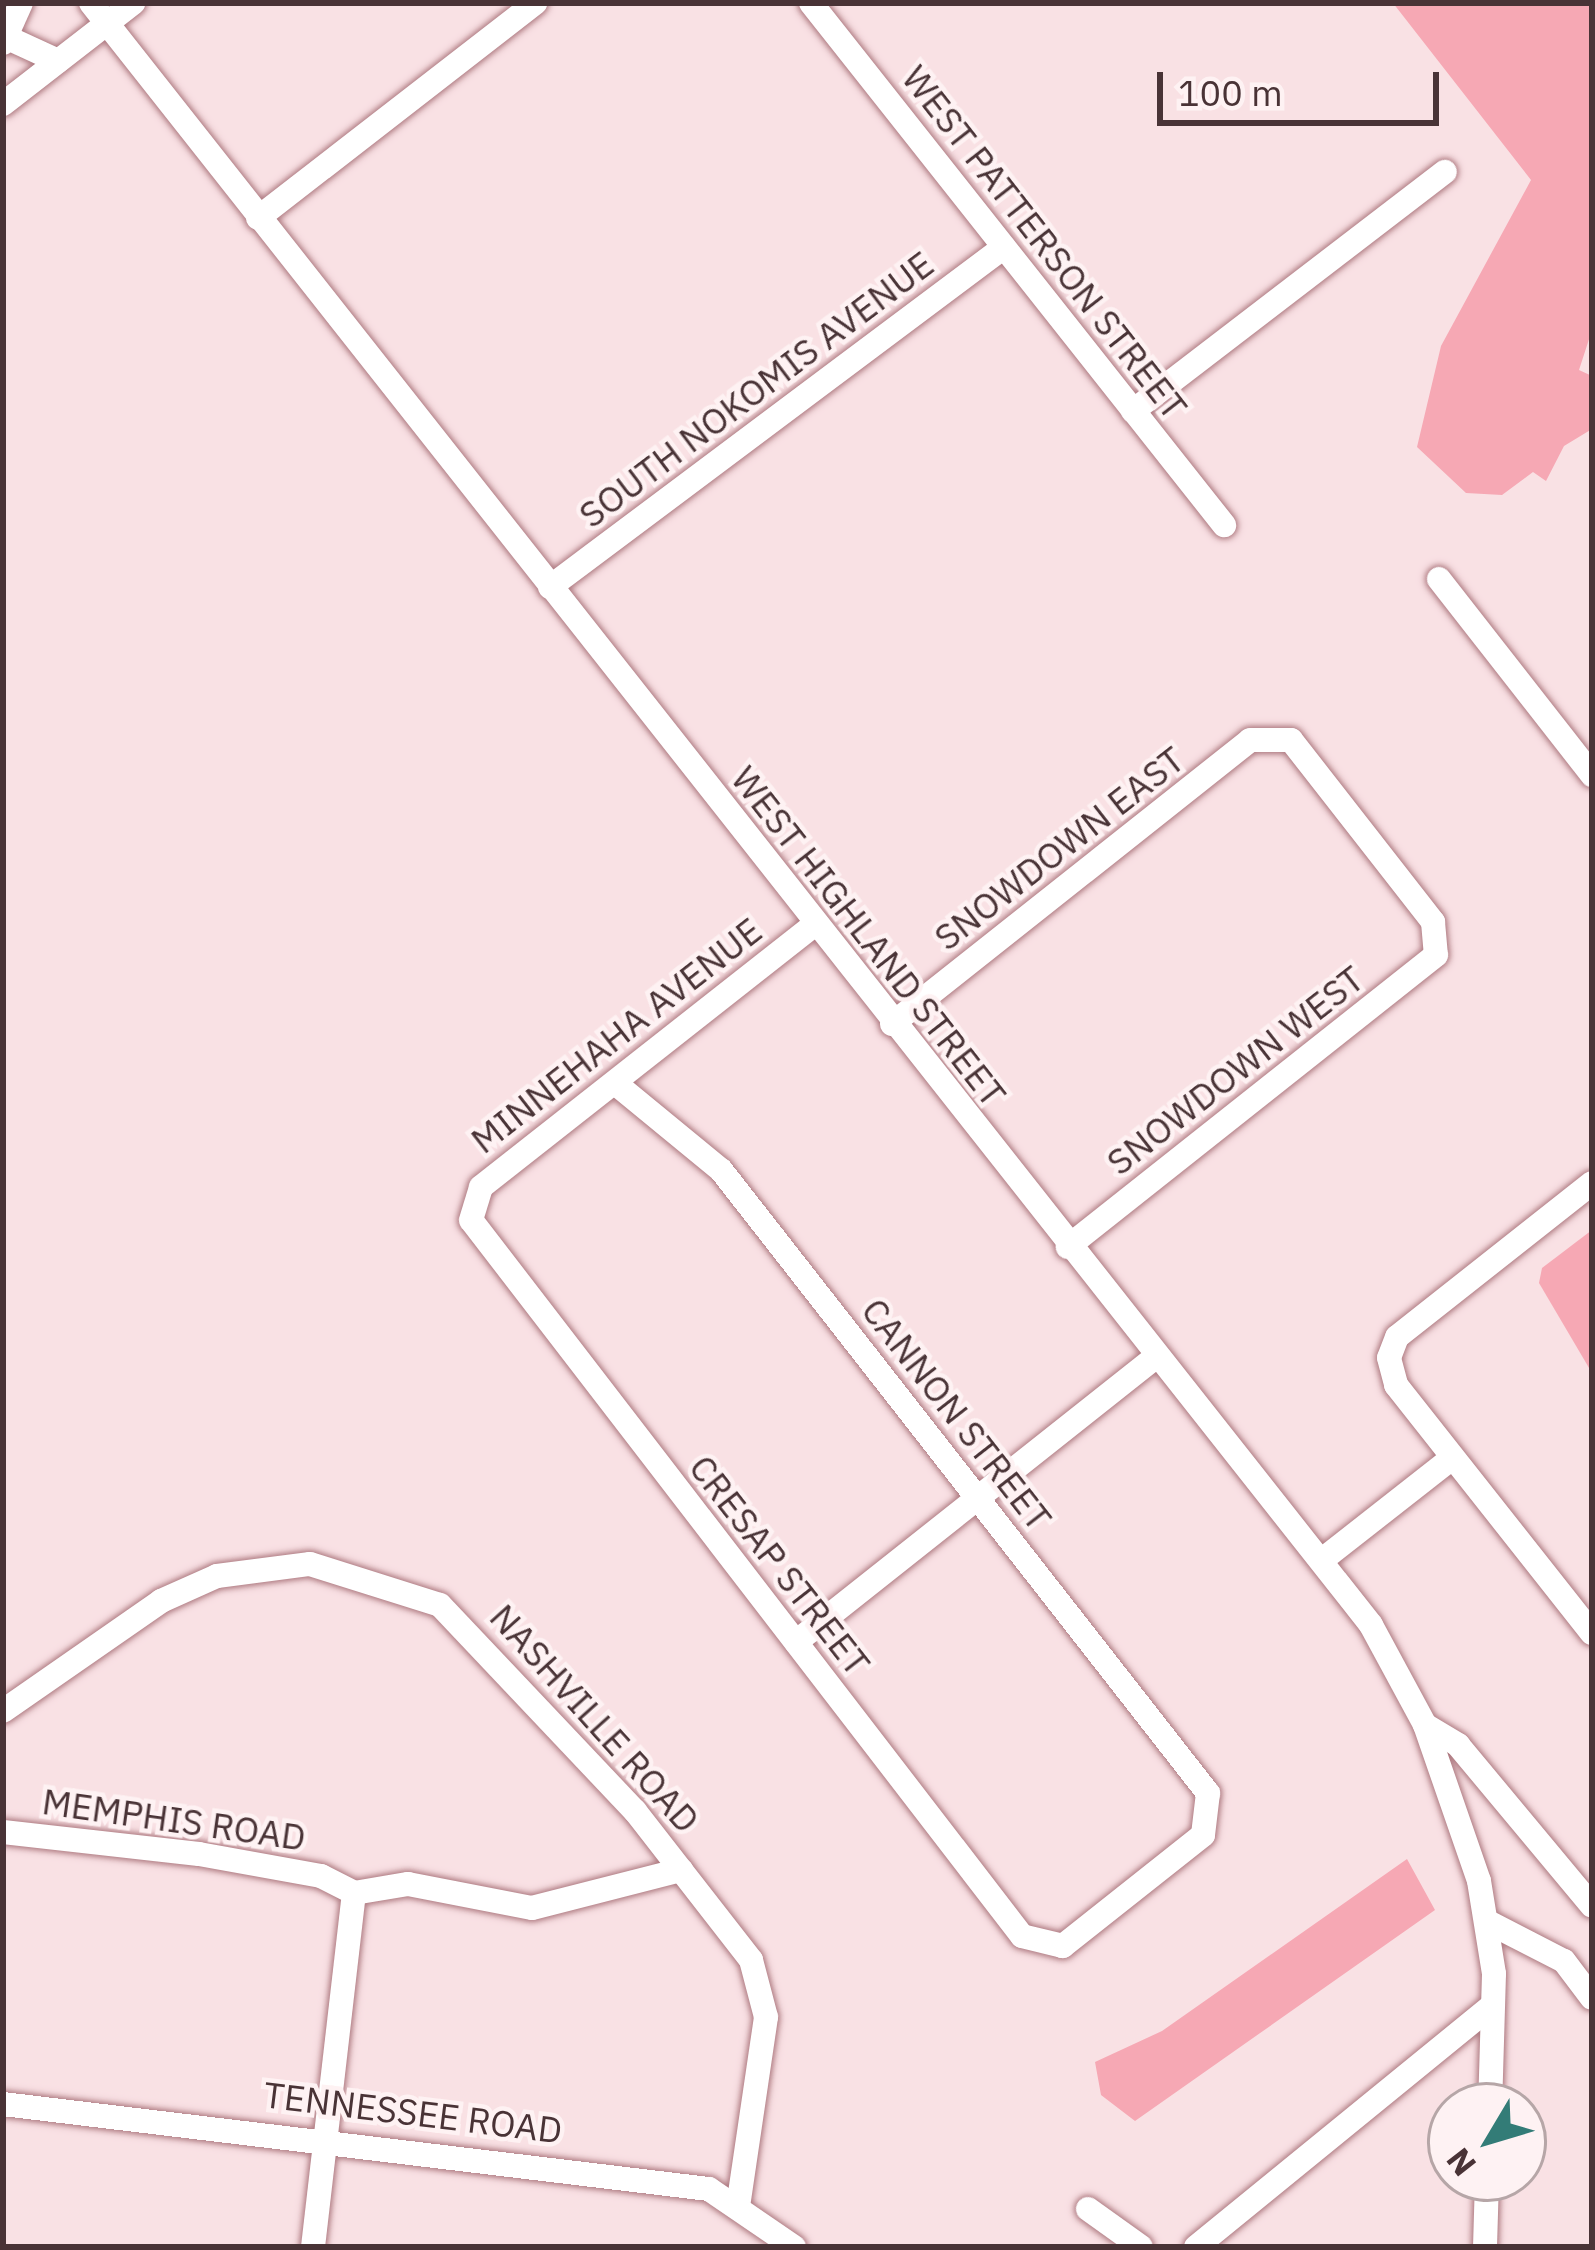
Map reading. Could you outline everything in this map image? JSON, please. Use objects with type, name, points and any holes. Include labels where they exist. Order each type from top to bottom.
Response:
[{"type":"street","points":[[21,3],[6,40],[58,61]]},
{"type":"street","points":[[3,104],[58,61],[99,13],[133,3]]},
{"type":"street","points":[[259,218],[535,3]]},
{"type":"street","name":"WEST PATTERSON STREET","points":[[811,3],[1224,525]]},
{"type":"street","name":"WEST HIGHLAND STREET","points":[[99,13],[1154,1358],[1322,1560],[1425,1725],[1458,1745],[1592,1906]]},
{"type":"street","points":[[1133,411],[1444,172]]},
{"type":"street","name":"SOUTH NOKOMIS AVENUE","points":[[550,587],[1004,247]]},
{"type":"street","points":[[1439,579],[1592,775]]},
{"type":"street","name":"SNOWDOWN WEST","points":[[1068,1247],[1429,963],[1438,944],[1433,922],[1291,740],[1272,733]]},
{"type":"street","name":"SNOWDOWN EAST","points":[[892,1024],[1272,733]]},
{"type":"street","name":"MINNEHAHA AVENUE","points":[[472,1208],[481,1187],[813,926]]},
{"type":"street","name":"CANNON STREET","points":[[615,1083],[721,1170],[1208,1792],[1213,1813],[1203,1835],[1050,1948]]},
{"type":"street","points":[[1592,1183],[1391,1347],[1396,1385],[1592,1633]]},
{"type":"street","name":"CRESAP STREET","points":[[472,1208],[475,1232],[1022,1936],[1050,1948]]},
{"type":"street","points":[[796,1642],[1154,1358]]},
{"type":"street","points":[[1322,1560],[1452,1458]]},
{"type":"street","name":"NASHVILLE ROAD","points":[[3,1711],[161,1601],[217,1576],[310,1564],[358,1571],[409,1588],[470,1629],[736,1935],[761,1990],[739,2200]]},
{"type":"street","points":[[1425,1725],[1488,1922],[1491,2082]]},
{"type":"street","name":"MEMPHIS ROAD","points":[[3,1832],[219,1858],[321,1876],[354,1893],[408,1884],[557,1909],[681,1870]]},
{"type":"street","points":[[313,2247],[354,1893]]},
{"type":"street","points":[[1488,1922],[1564,1961],[1592,1998]]},
{"type":"street","points":[[1196,2247],[1493,2005]]},
{"type":"street","name":"TENNESSEE ROAD","points":[[3,2104],[325,2138],[739,2200]]},
{"type":"street","points":[[739,2200],[794,2247]]},
{"type":"street","points":[[1485,2247],[1486,2202]]},
{"type":"street","points":[[1088,2209],[1141,2247]]},
{"type":"shaded area","points":[[1393,3],[1592,3],[1592,330],[1579,370],[1592,376],[1592,429],[1564,446],[1546,481],[1533,472],[1502,495],[1466,493],[1417,447],[1441,346],[1531,180]]},
{"type":"shaded area","points":[[1592,1230],[1592,1373],[1539,1283],[1542,1268]]},
{"type":"shaded area","points":[[1407,1859],[1435,1910],[1135,2121],[1101,2095],[1095,2062],[1162,2031]]}]
